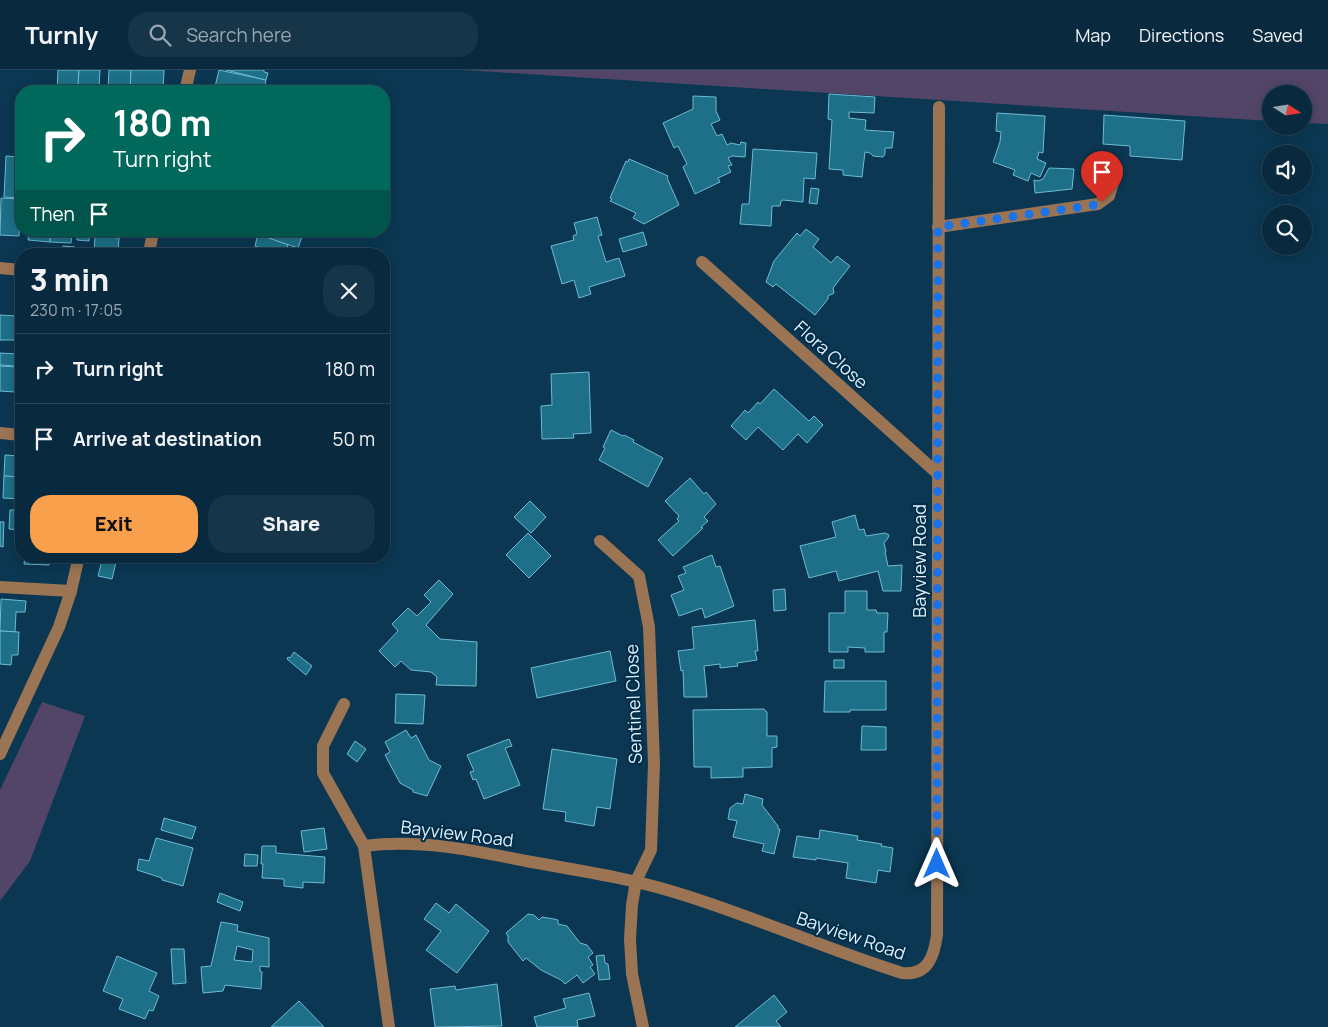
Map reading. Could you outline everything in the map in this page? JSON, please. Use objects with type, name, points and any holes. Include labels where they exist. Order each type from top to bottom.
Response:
[{"type":"street","points":[[186,85],[190,70]]},
{"type":"street","name":"Bayview Road","points":[[364,846],[388,843],[415,844],[471,850],[636,881],[726,910],[902,973],[917,973],[929,962],[935,951],[937,935],[939,107]]},
{"type":"street","points":[[938,227],[1098,204],[1109,196],[1117,169]]},
{"type":"street","name":"Flora Close","points":[[702,262],[937,473]]},
{"type":"street","points":[[0,268],[15,269]]},
{"type":"street","points":[[0,433],[15,434]]},
{"type":"street","name":"Sentinel Close","points":[[600,541],[639,576],[649,627],[654,764],[651,850],[636,881],[632,905],[630,939],[632,974],[643,1027]]},
{"type":"street","points":[[2,747],[48,653],[71,591],[77,563]]},
{"type":"street","points":[[0,587],[71,591]]},
{"type":"street","points":[[344,704],[323,746],[323,773],[364,846],[389,1027]]},
{"type":"shaded area","points":[[463,70],[1328,70],[1328,124],[1312,123],[1312,85],[1262,85],[1262,120]]},
{"type":"shaded area","points":[[42,702],[85,716],[30,861],[0,901],[0,790]]},
{"type":"building","points":[[58,70],[79,70],[78,85],[57,85]]},
{"type":"building","points":[[79,70],[100,70],[99,85],[78,85]]},
{"type":"building","points":[[109,70],[131,70],[130,85],[108,85]]},
{"type":"building","points":[[131,70],[164,70],[163,85],[130,85]]},
{"type":"building","points":[[219,70],[266,80],[265,85],[215,85]]},
{"type":"building","points":[[226,70],[264,70],[264,72],[268,73],[266,80]]},
{"type":"building","points":[[829,94],[875,97],[874,113],[849,112],[849,118],[866,120],[865,130],[894,132],[892,148],[885,148],[883,157],[873,156],[865,152],[862,177],[843,175],[843,170],[829,169],[832,120],[828,119]]},
{"type":"building","points":[[693,96],[716,97],[716,111],[720,120],[711,124],[717,136],[722,134],[727,145],[731,143],[740,145],[741,142],[746,143],[745,157],[732,156],[728,158],[732,165],[728,166],[731,172],[718,178],[720,182],[695,194],[683,167],[687,164],[678,146],[674,148],[663,123],[693,109]]},
{"type":"building","points":[[997,113],[1045,116],[1043,153],[1039,152],[1037,159],[1046,163],[1040,177],[1031,173],[1028,181],[1013,175],[1015,170],[993,162],[1000,142],[1001,132],[996,131]]},
{"type":"building","points":[[1104,115],[1185,121],[1182,160],[1130,156],[1130,146],[1103,144]]},
{"type":"building","points":[[753,149],[817,153],[815,179],[804,178],[803,202],[783,200],[780,206],[772,206],[771,226],[740,224],[742,204],[749,204]]},
{"type":"building","points":[[6,156],[15,157],[15,198],[4,197]]},
{"type":"building","points":[[629,159],[668,176],[667,178],[679,205],[644,224],[633,218],[636,213],[610,201],[626,161],[628,162]]},
{"type":"building","points":[[1049,168],[1074,169],[1072,189],[1035,193],[1034,180],[1043,179]]},
{"type":"building","points":[[811,188],[819,189],[817,204],[809,203]]},
{"type":"building","points":[[1,198],[15,199],[15,236],[0,235]]},
{"type":"building","points":[[597,217],[602,235],[598,236],[606,262],[619,258],[625,276],[589,287],[591,294],[579,298],[574,280],[562,284],[551,246],[574,240],[573,236],[577,234],[574,223]]},
{"type":"building","points":[[806,229],[819,239],[813,247],[831,263],[837,256],[850,266],[833,288],[834,293],[828,296],[828,299],[815,315],[776,284],[773,287],[766,282],[774,261],[797,233],[800,236]]},
{"type":"building","points":[[643,232],[647,245],[623,252],[619,239]]},
{"type":"building","points":[[28,237],[50,237],[50,242],[28,240]]},
{"type":"building","points":[[50,237],[72,237],[71,243],[50,242]]},
{"type":"building","points":[[77,237],[89,237],[89,241],[77,240]]},
{"type":"building","points":[[95,237],[119,238],[118,248],[94,248]]},
{"type":"building","points":[[257,237],[266,237],[288,245],[287,248],[260,248],[255,246]]},
{"type":"building","points":[[265,237],[302,237],[298,248]]},
{"type":"building","points":[[63,246],[75,247],[75,248],[63,248]]},
{"type":"building","points":[[0,315],[15,316],[15,340],[0,340]]},
{"type":"building","points":[[0,353],[15,354],[15,366],[0,365]]},
{"type":"building","points":[[0,366],[15,367],[15,392],[0,391]]},
{"type":"building","points":[[589,372],[591,433],[573,434],[574,438],[542,439],[541,406],[552,405],[551,374]]},
{"type":"building","points":[[774,389],[809,421],[814,416],[823,425],[807,443],[798,434],[783,450],[758,427],[746,440],[731,426],[745,410],[748,413],[758,402],[760,404]]},
{"type":"building","points":[[611,430],[634,440],[633,442],[663,458],[648,487],[599,460]]},
{"type":"building","points":[[5,455],[15,456],[15,477],[4,476]]},
{"type":"building","points":[[4,476],[15,477],[15,499],[3,498]]},
{"type":"building","points":[[690,478],[716,504],[704,517],[708,521],[701,527],[703,528],[673,556],[658,540],[679,521],[677,519],[679,516],[665,501]]},
{"type":"building","points":[[530,501],[546,517],[531,533],[514,517]]},
{"type":"building","points":[[10,510],[15,510],[15,530],[9,529]]},
{"type":"building","points":[[855,515],[859,530],[864,529],[866,536],[885,533],[889,535],[884,543],[888,566],[902,565],[901,591],[883,591],[878,571],[839,581],[836,571],[809,578],[800,546],[836,537],[832,522]]},
{"type":"building","points":[[0,522],[4,522],[3,547],[0,546]]},
{"type":"building","points":[[528,533],[551,556],[529,578],[506,555]]},
{"type":"building","points":[[712,555],[716,567],[720,566],[734,606],[705,618],[702,608],[679,616],[671,595],[684,590],[678,576],[686,573],[683,567]]},
{"type":"building","points":[[49,563],[49,565],[24,564]]},
{"type":"building","points":[[101,563],[116,563],[112,579],[98,576]]},
{"type":"building","points":[[439,580],[453,594],[426,625],[440,639],[477,642],[476,686],[436,685],[437,677],[431,672],[411,670],[401,661],[395,667],[379,651],[398,631],[392,624],[408,608],[417,616],[431,602],[424,595]]},
{"type":"building","points":[[785,589],[786,610],[774,611],[773,590]]},
{"type":"building","points":[[845,591],[867,591],[867,610],[876,610],[877,613],[888,613],[887,632],[884,632],[884,652],[865,652],[865,648],[848,647],[848,652],[829,652],[829,613],[845,613]]},
{"type":"building","points":[[1,599],[26,601],[25,612],[16,612],[15,632],[0,631]]},
{"type":"building","points":[[755,620],[758,651],[755,651],[757,660],[737,663],[738,666],[720,668],[720,664],[704,666],[707,697],[684,697],[683,670],[681,671],[678,651],[694,649],[692,627]]},
{"type":"building","points":[[0,631],[19,632],[18,655],[12,655],[11,665],[0,664]]},
{"type":"building","points":[[610,651],[616,681],[537,698],[531,668]]},
{"type":"building","points":[[294,652],[312,666],[306,675],[287,659]]},
{"type":"building","points":[[834,660],[844,660],[844,668],[834,668]]},
{"type":"building","points":[[825,681],[886,681],[886,710],[824,712]]},
{"type":"building","points":[[396,694],[425,695],[423,724],[395,723]]},
{"type":"building","points":[[764,709],[767,712],[767,736],[777,736],[777,747],[772,748],[772,767],[743,768],[743,777],[711,778],[711,767],[694,767],[693,710]]},
{"type":"building","points":[[862,726],[886,727],[886,750],[861,750]]},
{"type":"building","points":[[406,730],[411,738],[416,735],[429,760],[441,766],[427,796],[413,792],[413,790],[400,783],[385,755],[390,752],[385,742]]},
{"type":"building","points":[[509,739],[512,746],[505,748],[520,785],[484,799],[476,779],[473,780],[470,772],[474,771],[467,755]]},
{"type":"building","points":[[355,741],[366,749],[357,762],[347,754]]},
{"type":"building","points":[[552,749],[617,759],[610,809],[597,807],[594,826],[565,821],[566,812],[543,809]]},
{"type":"building","points":[[745,794],[763,799],[762,805],[778,826],[778,829],[780,829],[774,854],[762,851],[764,844],[733,837],[737,821],[728,819],[730,808],[737,803],[743,804]]},
{"type":"building","points":[[164,818],[196,827],[192,839],[161,830]]},
{"type":"building","points":[[324,828],[327,849],[304,852],[301,831]]},
{"type":"building","points":[[820,830],[858,836],[857,840],[882,844],[881,846],[893,848],[890,872],[878,870],[876,883],[846,878],[848,863],[816,858],[816,860],[793,857],[797,836],[819,839]]},
{"type":"building","points":[[156,838],[193,848],[183,886],[137,870],[139,859],[149,861]]},
{"type":"building","points":[[262,846],[276,846],[276,853],[325,857],[324,883],[303,882],[303,888],[284,886],[284,879],[262,878]]},
{"type":"building","points":[[245,854],[258,855],[257,866],[244,866]]},
{"type":"building","points":[[220,893],[243,902],[240,911],[217,902]]},
{"type":"building","points":[[436,903],[449,913],[456,904],[489,931],[457,973],[426,950],[441,931],[424,919]]},
{"type":"building","points":[[528,914],[534,915],[539,920],[542,917],[558,920],[558,924],[567,926],[580,943],[587,945],[593,953],[588,957],[593,965],[590,967],[595,974],[583,983],[577,975],[565,984],[541,970],[526,958],[523,961],[508,942],[506,933]]},
{"type":"building","points":[[221,922],[238,925],[237,931],[269,938],[269,967],[260,966],[260,971],[262,972],[261,989],[225,985],[223,991],[203,993],[201,967],[211,966]],"holes":[[[237,946],[253,950],[252,962],[234,960]]]},
{"type":"building","points":[[171,949],[184,949],[186,983],[173,984]]},
{"type":"building","points":[[604,955],[605,963],[608,964],[610,979],[599,980],[596,956]]},
{"type":"building","points":[[117,956],[157,973],[149,991],[159,996],[153,1011],[149,1010],[145,1019],[119,1009],[123,999],[103,991]]},
{"type":"building","points":[[497,984],[502,1026],[435,1027],[430,989],[455,986],[456,990]]},
{"type":"building","points":[[589,993],[595,1016],[577,1020],[578,1027],[537,1027],[534,1017],[566,1008],[563,999]]},
{"type":"building","points":[[774,995],[787,1012],[776,1021],[781,1027],[735,1027]]},
{"type":"building","points":[[299,1001],[324,1027],[271,1027]]},
{"type":"route","points":[[937,864],[938,227],[1095,205],[1102,202]]}]
